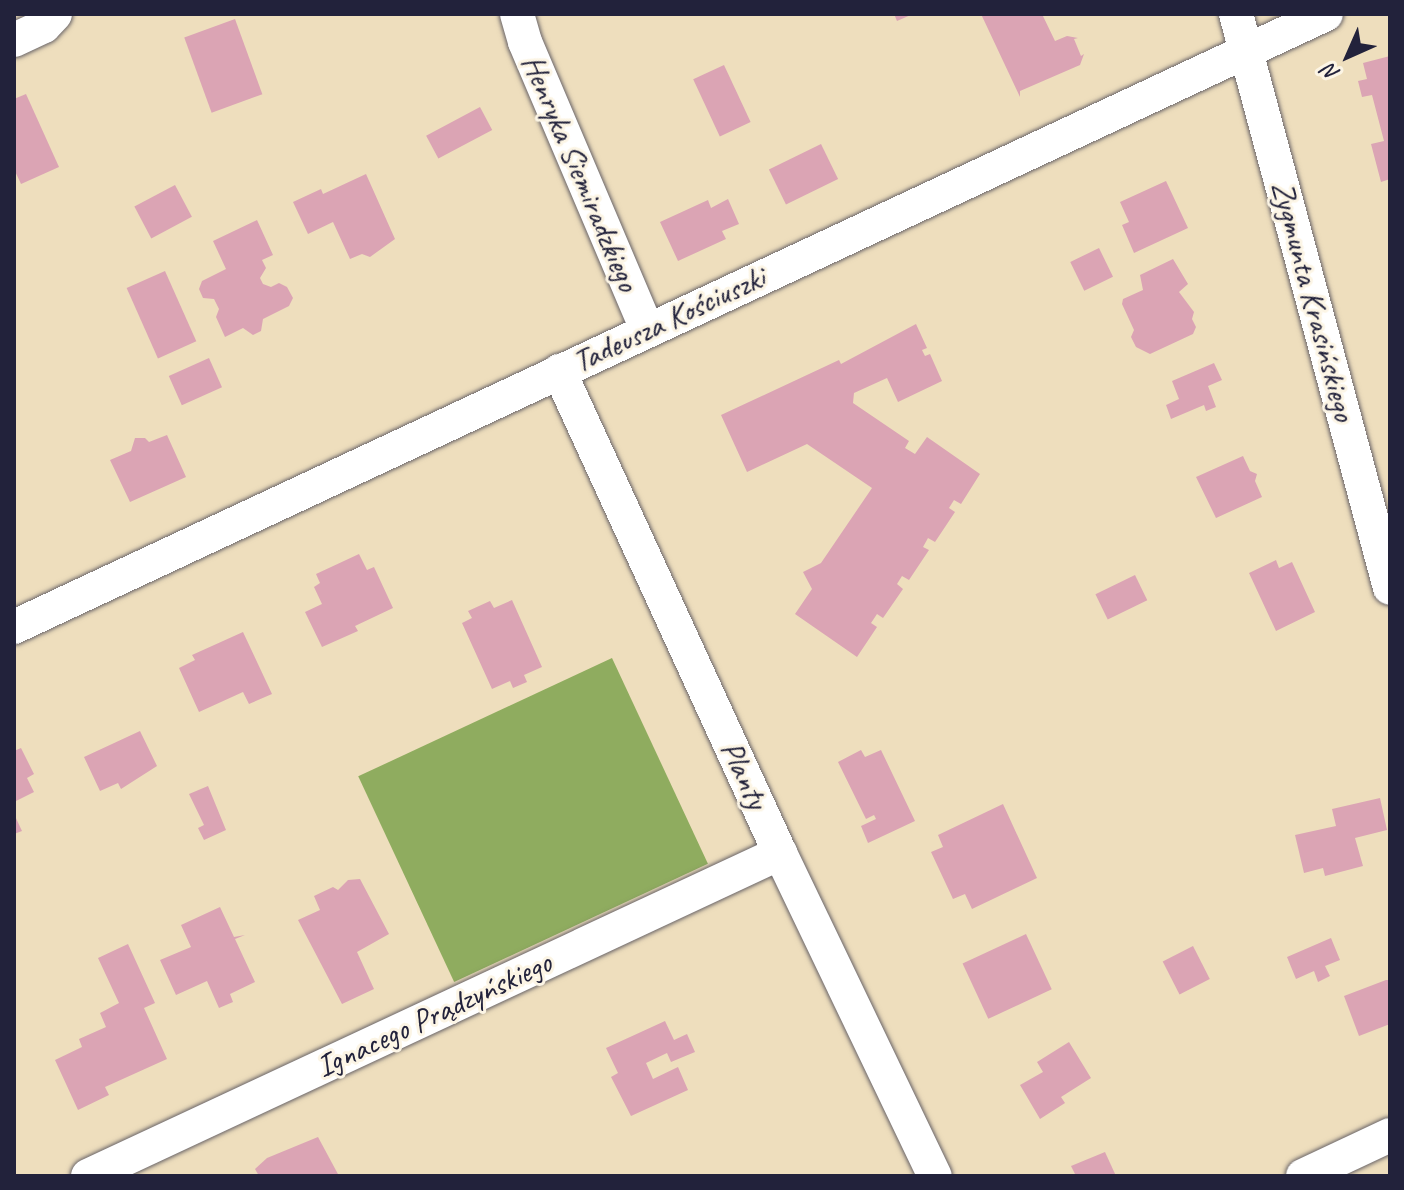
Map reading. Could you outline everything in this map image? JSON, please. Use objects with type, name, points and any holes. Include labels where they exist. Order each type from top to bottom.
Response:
[{"type":"street","points":[[14,40],[44,26],[55,14]]},
{"type":"street","name":"Henryka Siemiradzkiego","points":[[517,14],[525,42],[647,330]]},
{"type":"street","name":"Zygmunta Krasińskiego","points":[[1236,14],[1390,588]]},
{"type":"street","name":"Tadeusza Kościuszki","points":[[14,627],[1326,14]]},
{"type":"street","name":"Planty","points":[[559,371],[780,853],[935,1176]]},
{"type":"street","name":"Ignacego Prądzyńskiego","points":[[88,1176],[780,853]]},
{"type":"street","points":[[1303,1176],[1390,1135]]},
{"type":"green space","points":[[612,658],[708,864],[454,982],[358,776]]},
{"type":"building","points":[[894,14],[913,14],[897,21]]},
{"type":"building","points":[[981,14],[1042,14],[1055,41],[1067,36],[1078,38],[1074,39],[1081,56],[1084,54],[1080,65],[1020,91],[1020,97]]},
{"type":"building","points":[[235,19],[262,94],[212,113],[184,37]]},
{"type":"building","points":[[1390,56],[1390,179],[1381,182],[1371,144],[1384,141],[1372,95],[1362,97],[1358,81],[1367,79],[1363,63]]},
{"type":"building","points":[[724,65],[751,122],[720,136],[693,79]]},
{"type":"building","points":[[26,94],[59,167],[21,184],[14,169],[14,99]]},
{"type":"building","points":[[480,107],[492,130],[438,159],[426,136]]},
{"type":"building","points":[[821,144],[838,179],[786,204],[769,169]]},
{"type":"building","points":[[366,174],[395,239],[370,257],[362,254],[350,259],[333,222],[308,234],[293,202],[321,189],[323,194]]},
{"type":"building","points":[[1166,181],[1188,228],[1134,253],[1122,225],[1129,222],[1120,202]]},
{"type":"building","points":[[175,185],[192,217],[151,238],[134,207]]},
{"type":"building","points":[[728,199],[739,224],[722,231],[726,239],[678,261],[660,222],[708,200],[711,208]]},
{"type":"building","points":[[257,220],[273,255],[262,260],[266,268],[260,278],[263,284],[271,287],[279,283],[287,287],[293,298],[289,306],[263,319],[261,331],[253,335],[243,328],[225,337],[216,317],[219,309],[214,299],[203,298],[199,289],[202,281],[226,269],[213,241]]},
{"type":"building","points":[[1099,248],[1113,277],[1084,291],[1070,262]]},
{"type":"building","points":[[1173,259],[1188,284],[1179,292],[1194,312],[1192,319],[1196,327],[1193,334],[1150,354],[1136,347],[1131,337],[1134,330],[1122,304],[1123,299],[1143,290],[1140,275]]},
{"type":"building","points":[[165,271],[196,341],[158,358],[127,288]]},
{"type":"building","points":[[916,324],[927,348],[922,350],[925,356],[930,354],[942,381],[898,402],[887,378],[854,393],[853,403],[909,441],[905,448],[915,454],[927,437],[980,474],[961,504],[954,500],[949,508],[955,512],[935,542],[928,538],[923,547],[929,550],[909,580],[902,576],[897,584],[903,589],[883,618],[877,614],[871,623],[877,627],[857,657],[795,614],[812,589],[803,572],[821,563],[872,488],[807,444],[747,472],[721,415],[839,360],[841,364]]},
{"type":"building","points":[[209,358],[222,387],[182,405],[169,376]]},
{"type":"building","points":[[1214,363],[1222,380],[1208,386],[1216,407],[1206,411],[1204,405],[1171,419],[1166,405],[1179,399],[1172,381]]},
{"type":"building","points":[[167,435],[186,477],[130,502],[110,460],[131,451],[135,438],[145,438],[149,442]]},
{"type":"building","points":[[1243,456],[1250,471],[1257,474],[1255,481],[1262,497],[1216,518],[1196,477]]},
{"type":"building","points":[[359,554],[367,570],[374,567],[393,608],[355,626],[358,631],[322,647],[305,612],[322,604],[314,587],[320,583],[316,574]]},
{"type":"building","points":[[1276,560],[1279,568],[1292,562],[1315,612],[1276,631],[1249,573]]},
{"type":"building","points":[[1135,575],[1147,600],[1108,619],[1095,594]]},
{"type":"building","points":[[512,600],[542,667],[524,675],[527,682],[513,688],[510,681],[492,689],[462,623],[472,618],[468,611],[490,601],[494,608]]},
{"type":"building","points":[[243,632],[272,694],[249,704],[243,692],[199,712],[179,668],[195,660],[192,655]]},
{"type":"building","points":[[140,731],[157,766],[121,789],[118,783],[100,791],[84,757]]},
{"type":"building","points":[[21,748],[34,774],[27,778],[34,792],[16,801],[14,751]]},
{"type":"building","points":[[861,750],[865,757],[881,750],[915,821],[868,843],[861,826],[876,819],[874,815],[866,819],[838,762]]},
{"type":"building","points":[[208,786],[226,830],[204,840],[198,828],[204,825],[189,794]]},
{"type":"building","points":[[1380,798],[1387,830],[1355,838],[1363,866],[1325,876],[1323,868],[1304,873],[1295,835],[1336,826],[1332,809]]},
{"type":"building","points":[[1003,804],[1037,878],[972,909],[965,894],[953,899],[931,852],[943,847],[938,835]]},
{"type":"building","points":[[14,814],[22,831],[14,834]]},
{"type":"building","points":[[360,879],[389,934],[357,952],[374,989],[342,1004],[298,920],[320,910],[314,896],[333,887],[338,890],[348,880]]},
{"type":"building","points":[[220,907],[234,937],[245,935],[235,939],[255,982],[230,994],[233,1002],[219,1008],[207,981],[176,995],[160,960],[191,947],[181,925]]},
{"type":"building","points":[[1026,934],[1052,989],[988,1019],[963,964]]},
{"type":"building","points":[[1331,938],[1340,960],[1325,966],[1330,976],[1318,982],[1314,971],[1296,979],[1287,957]]},
{"type":"building","points":[[128,944],[155,1003],[144,1008],[167,1059],[105,1087],[109,1095],[78,1110],[55,1060],[82,1047],[79,1039],[106,1027],[100,1013],[119,1003],[98,958]]},
{"type":"building","points":[[1193,946],[1210,979],[1180,994],[1163,961]]},
{"type":"building","points":[[1390,980],[1390,1024],[1359,1036],[1344,996]]},
{"type":"building","points":[[665,1021],[674,1040],[687,1034],[695,1052],[671,1062],[667,1053],[646,1063],[653,1079],[678,1067],[688,1090],[631,1116],[611,1077],[618,1073],[606,1048]]},
{"type":"building","points":[[1069,1042],[1091,1078],[1061,1097],[1065,1103],[1040,1119],[1020,1085],[1043,1072],[1037,1062]]},
{"type":"building","points":[[318,1137],[339,1176],[259,1176],[255,1169],[267,1158]]},
{"type":"building","points":[[1105,1152],[1116,1176],[1076,1176],[1071,1166]]}]
